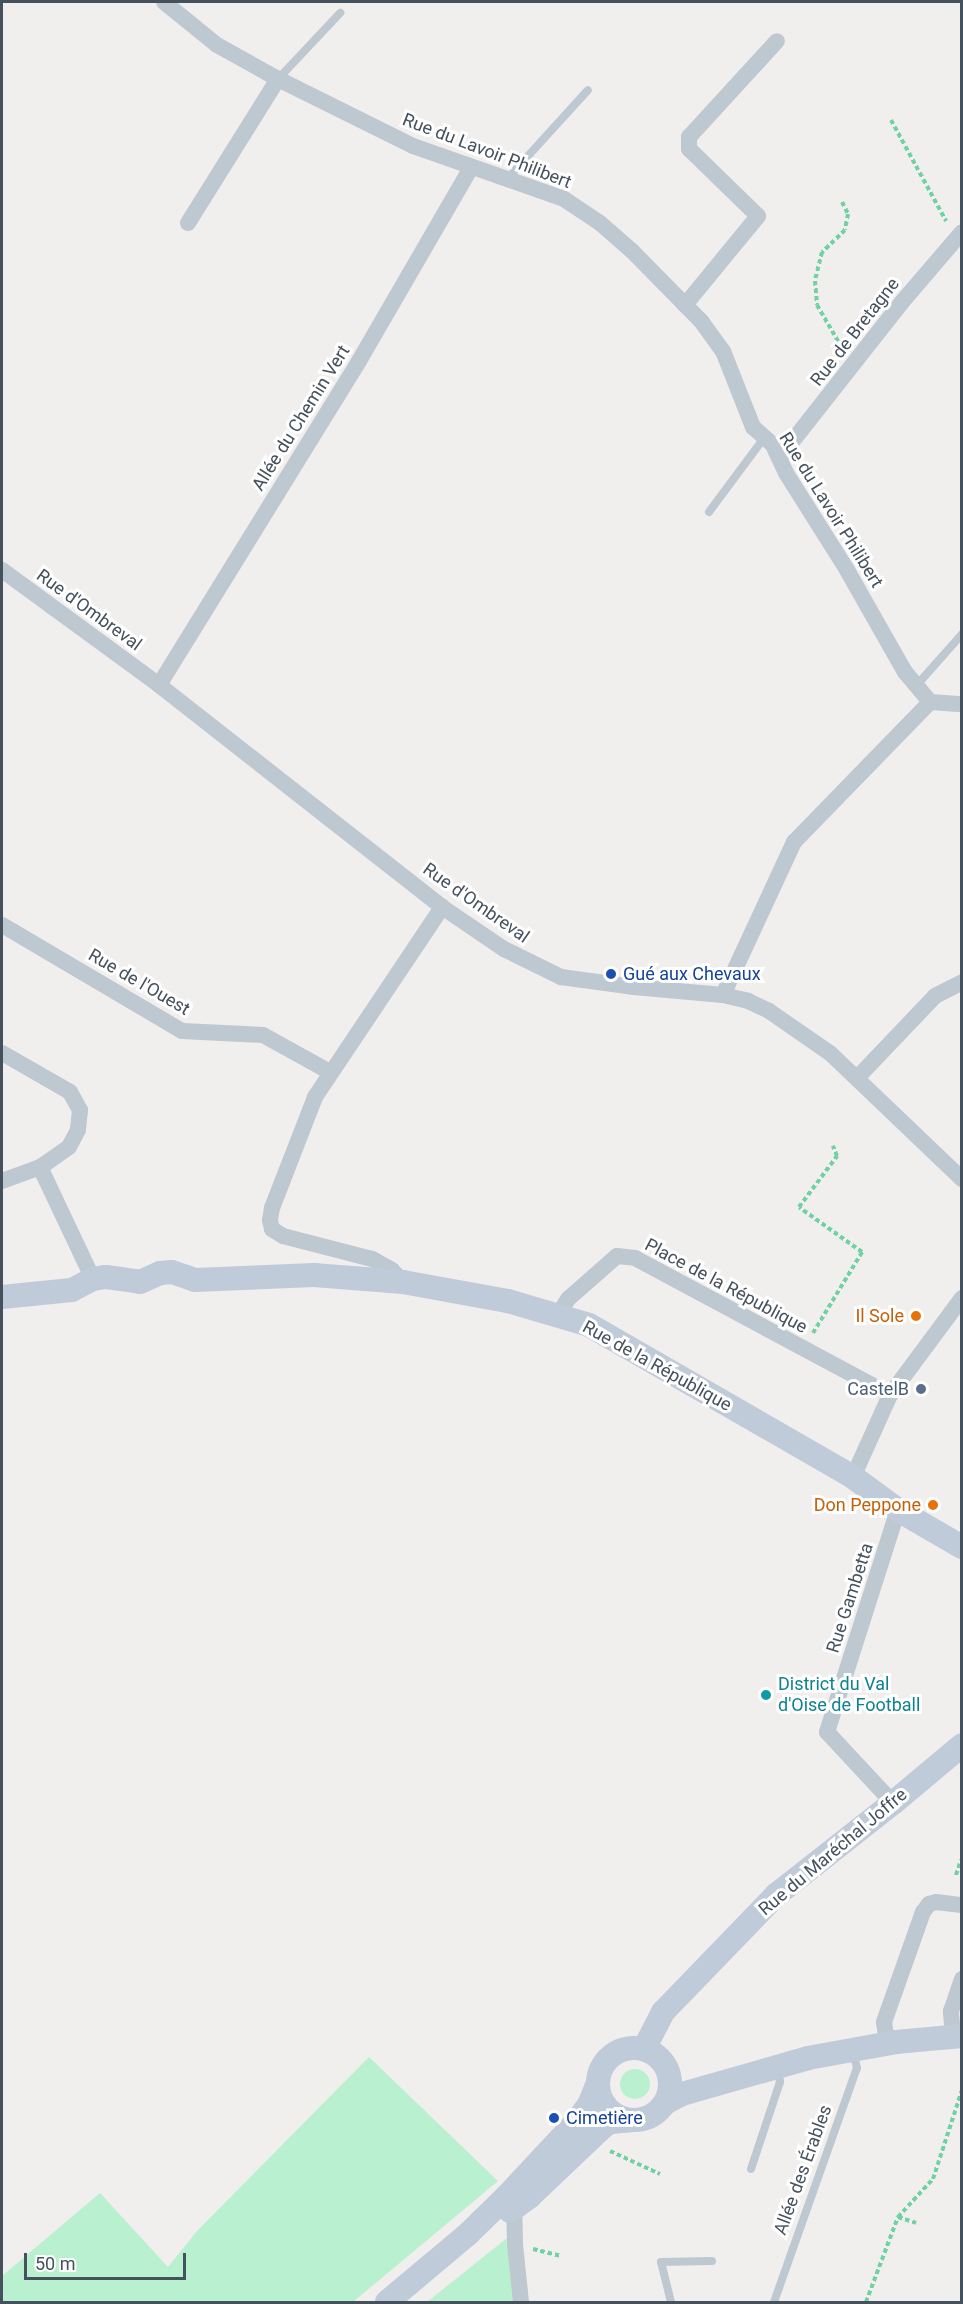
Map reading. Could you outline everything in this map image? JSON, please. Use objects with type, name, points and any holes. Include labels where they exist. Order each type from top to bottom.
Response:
[{"type":"street","name":"Rue du Lavoir Philibert","points":[[164,2],[217,45],[356,120],[413,146],[564,199],[600,223],[685,305],[723,351],[753,427],[780,457],[786,473],[847,570],[915,686],[930,702]]},
{"type":"street","points":[[685,305],[758,216],[688,149],[689,137],[777,41]]},
{"type":"street","points":[[188,223],[278,79]]},
{"type":"street","name":"Allée du Chemin Vert","points":[[159,685],[359,361],[471,168]]},
{"type":"street","name":"Rue de Bretagne","points":[[780,457],[902,302],[955,228]]},
{"type":"street","name":"Rue d'Ombreval","points":[[2,570],[159,685],[442,907],[504,949],[561,976],[634,987],[723,995],[748,1001],[769,1011],[831,1054],[962,1179]]},
{"type":"street","points":[[723,995],[794,842],[930,702],[962,704]]},
{"type":"street","points":[[403,1282],[392,1270],[372,1259],[283,1236],[272,1229],[270,1221],[272,1208],[315,1097],[442,907]]},
{"type":"street","name":"Rue de l'Ouest","points":[[2,925],[182,1031],[263,1035],[330,1072]]},
{"type":"street","points":[[857,1078],[935,996],[962,982]]},
{"type":"street","points":[[2,1053],[70,1092],[81,1110],[78,1130],[69,1147],[40,1167],[2,1181]]},
{"type":"street","points":[[40,1167],[93,1279]]},
{"type":"street","name":"Place de la République","points":[[558,1315],[568,1299],[617,1256],[635,1258],[890,1395]]},
{"type":"street","name":"Rue de la République","points":[[2,1297],[72,1290],[93,1279],[106,1278],[124,1282],[140,1282],[160,1273],[172,1272],[195,1280],[314,1275],[403,1282],[458,1291],[558,1315],[589,1325],[853,1476],[898,1510],[962,1547]]},
{"type":"street","points":[[853,1476],[890,1395],[962,1298]]},
{"type":"street","name":"Rue Gambetta","points":[[893,1803],[827,1732],[898,1510]]},
{"type":"street","name":"Rue du Maréchal Joffre","points":[[644,2049],[663,2012],[776,1895],[893,1803],[962,1745]]},
{"type":"street","points":[[887,2043],[884,2022],[923,1912],[929,1904],[936,1902],[962,1905]]},
{"type":"street","points":[[665,2103],[682,2094],[777,2066],[887,2043],[957,2036],[951,2011],[962,1979]]},
{"type":"street","points":[[521,2302],[515,2244],[515,2198],[589,2105],[605,2063],[613,2055],[633,2048],[644,2049],[655,2054],[667,2070],[677,2078],[693,2085],[714,2086]]},
{"type":"street","points":[[387,2302],[468,2234],[611,2122],[635,2120],[656,2114],[665,2103],[671,2085],[667,2070]]},
{"type":"street","points":[[598,2083],[606,2107],[615,2115],[635,2120]]},
{"type":"lane","points":[[278,79],[340,13]]},
{"type":"lane","points":[[506,180],[588,90]]},
{"type":"lane","points":[[709,512],[764,438]]},
{"type":"lane","points":[[915,686],[962,634]]},
{"type":"lane","name":"Allée des Érables","points":[[774,2302],[857,2068],[852,2049]]},
{"type":"lane","points":[[752,2169],[780,2082],[777,2066]]},
{"type":"lane","points":[[671,2302],[661,2262],[712,2261]]},
{"type":"path","points":[[891,120],[955,228]]},
{"type":"path","points":[[842,202],[848,214],[845,230],[822,252],[815,281],[817,305],[844,351]]},
{"type":"path","points":[[804,1349],[862,1252],[799,1207],[837,1156],[833,1146]]},
{"type":"path","points":[[956,1875],[961,1860]]},
{"type":"path","points":[[868,2301],[897,2217],[933,2178],[961,2092]]},
{"type":"path","points":[[587,2140],[660,2174]]},
{"type":"path","points":[[897,2217],[916,2223]]},
{"type":"path","points":[[515,2244],[561,2256]]},
{"type":"green space","points":[[369,2057],[498,2181],[353,2302],[2,2302],[2,2276],[100,2193],[168,2267],[197,2231]]},
{"type":"green space","points":[[635,2069],[641,2070],[649,2078],[649,2090],[641,2098],[635,2099],[629,2098],[621,2090],[620,2084],[621,2078],[629,2070]]},
{"type":"green space","points":[[507,2238],[514,2302],[427,2302]]},
{"type":"place","name":"Gué aux Chevaux","points":[[611,974]]},
{"type":"place","name":"Il Sole","points":[[916,1316]]},
{"type":"place","name":"CastelB","points":[[921,1389]]},
{"type":"place","name":"Don Peppone","points":[[933,1505]]},
{"type":"place","name":"District du Val d'Oise de Football","points":[[766,1695]]},
{"type":"place","name":"Cimetière","points":[[554,2118]]}]
